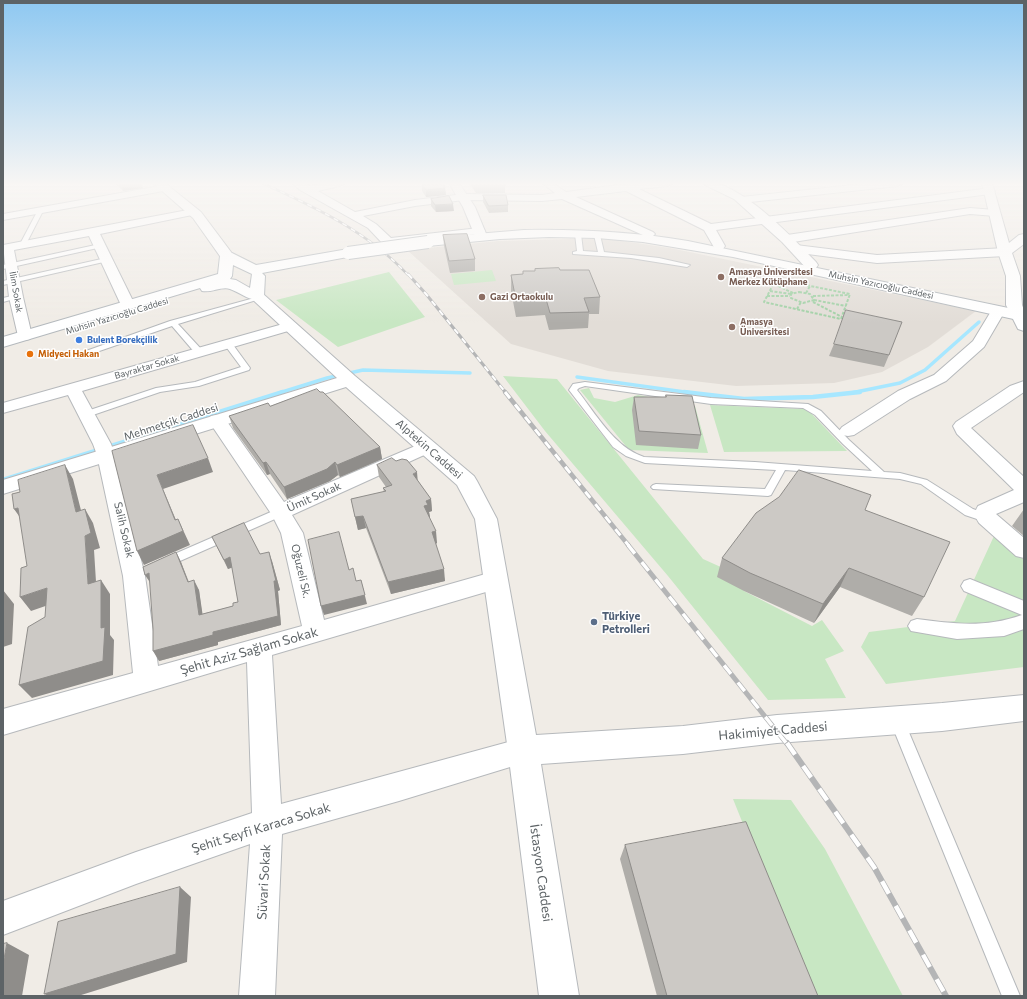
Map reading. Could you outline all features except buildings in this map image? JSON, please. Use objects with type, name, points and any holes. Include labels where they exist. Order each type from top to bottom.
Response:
[{"type":"street","points":[[11,248],[105,230]]},
{"type":"street","points":[[207,230],[227,256],[256,273],[258,297]]},
{"type":"street","points":[[376,230],[388,242],[480,234],[478,230]]},
{"type":"street","name":"Muhsin Yazıcıoğlu Caddesi","points":[[3,342],[128,305],[228,280],[246,282],[256,273],[348,253],[511,230],[589,231],[649,234],[719,246],[811,265],[1020,313]]},
{"type":"street","points":[[639,230],[649,234]]},
{"type":"street","points":[[710,230],[719,246]]},
{"type":"street","points":[[777,230],[811,265]]},
{"type":"street","points":[[787,239],[848,230]]},
{"type":"street","points":[[999,230],[1004,252],[1018,277],[1020,313]]},
{"type":"street","points":[[93,232],[128,305]]},
{"type":"street","name":"Muhsin Yazıcıoğlu Caddesi","points":[[480,234],[578,234],[656,239],[998,310],[1020,313]]},
{"type":"street","points":[[1004,252],[1024,238]]},
{"type":"street","name":"İlim Sokak","points":[[11,248],[7,266],[9,281],[16,297],[25,336]]},
{"type":"street","points":[[796,249],[877,259],[1024,250]]},
{"type":"street","points":[[227,256],[228,280]]},
{"type":"street","name":"Muhsin Yazıcıoğlu Caddesi","points":[[3,351],[203,290],[228,280]]},
{"type":"street","name":"Alptekin Caddesi","points":[[228,280],[242,290],[258,297],[343,374],[466,481],[486,519],[523,751]]},
{"type":"street","points":[[848,431],[904,395],[940,378],[979,344],[998,310]]},
{"type":"street","name":"Bayraktar Sokak","points":[[3,408],[290,326]]},
{"type":"street","name":"Mehmetçik Caddesi","points":[[3,474],[217,420],[343,374]]},
{"type":"street","name":"Mehmetçik Caddesi","points":[[3,487],[104,449],[343,374]]},
{"type":"street","points":[[1024,386],[1016,389],[962,426],[963,430],[1022,486],[1024,490]]},
{"type":"street","name":"Salih Sokak","points":[[73,389],[104,449],[138,575],[147,680]]},
{"type":"street","name":"Ümit Sokak","points":[[217,420],[280,512],[427,447]]},
{"type":"street","points":[[1024,494],[984,511],[986,518],[1024,550]]},
{"type":"street","name":"Oğuzeli Sk.","points":[[280,512],[292,533],[315,632]]},
{"type":"street","name":"Şehit Aziz Sağlam Sokak","points":[[3,722],[496,580]]},
{"type":"street","points":[[970,586],[1024,609]]},
{"type":"street","points":[[917,626],[957,632],[1004,629],[1024,622]]},
{"type":"street","name":"Süvari Sokak","points":[[258,996],[267,824],[259,648]]},
{"type":"street","name":"Hakimiyet Caddesi","points":[[523,751],[682,740],[777,729],[897,721],[1024,708]]},
{"type":"street","name":"Şehit Seyfi Karaca Sokak","points":[[3,918],[136,868],[267,824],[523,751]]},
{"type":"street","name":"İstasyon Caddesi","points":[[523,751],[559,996]]},
{"type":"lane","points":[[11,248],[25,230]]},
{"type":"lane","points":[[578,234],[578,253],[601,253],[650,258],[687,265]]},
{"type":"lane","points":[[598,235],[601,253]]},
{"type":"lane","points":[[7,266],[100,246]]},
{"type":"lane","points":[[9,281],[106,260]]},
{"type":"lane","points":[[3,300],[16,297]]},
{"type":"lane","points":[[76,356],[173,323],[258,297]]},
{"type":"lane","points":[[173,323],[199,352]]},
{"type":"lane","points":[[86,414],[159,390],[196,384],[246,368],[228,344]]},
{"type":"lane","points":[[881,474],[846,442],[818,413],[805,406],[711,401],[585,384],[576,386],[573,390],[616,445],[625,453],[637,458],[645,460],[782,467],[904,477],[924,482],[968,512],[986,518]]},
{"type":"lane","points":[[656,487],[768,493],[782,467]]},
{"type":"lane","points":[[156,567],[280,512]]},
{"type":"lane","points":[[897,721],[1011,996]]},
{"type":"path","points":[[842,317],[842,319],[764,302],[776,279],[850,295]]},
{"type":"path","points":[[774,284],[794,293],[806,293],[813,296],[850,295]]},
{"type":"path","points":[[806,293],[810,286]]},
{"type":"path","points":[[770,291],[791,295],[793,299],[801,302],[813,301],[846,306]]},
{"type":"path","points":[[767,296],[791,295],[794,293]]},
{"type":"path","points":[[842,317],[850,295]]},
{"type":"path","points":[[813,296],[813,301]]},
{"type":"path","points":[[813,301],[842,317]]},
{"type":"path","points":[[797,309],[801,302]]},
{"type":"shaded area","name":"Amasya Üniversitesi","points":[[603,238],[670,248],[976,311],[928,347],[882,372],[834,383],[736,386],[608,371],[511,344],[407,250],[498,241]]},
{"type":"green space","points":[[492,270],[496,281],[454,285],[451,274]]},
{"type":"green space","points":[[389,272],[425,317],[338,347],[276,300]]},
{"type":"green space","points":[[503,376],[557,379],[703,559],[723,568],[744,591],[812,626],[822,620],[844,651],[825,659],[846,698],[768,700],[668,576],[545,431]]},
{"type":"green space","points":[[589,388],[594,398],[615,402],[638,395],[695,406],[708,453],[629,450],[580,390]]},
{"type":"green space","points":[[710,405],[804,409],[809,411],[847,451],[724,452]]},
{"type":"green space","points":[[994,536],[1024,560],[1024,667],[886,684],[861,647],[869,632],[955,621]]},
{"type":"green space","points":[[733,799],[791,800],[825,849],[903,996],[812,996]]},
{"type":"waterway","points":[[851,393],[900,383],[925,370],[979,322]]},
{"type":"waterway","points":[[279,393],[327,378],[363,370],[470,373]]},
{"type":"waterway","points":[[577,377],[689,393]]},
{"type":"waterway","points":[[3,480],[283,392]]},
{"type":"waterway","points":[[684,392],[689,393]]},
{"type":"waterway","points":[[851,393],[860,392]]},
{"type":"waterway","points":[[689,393],[744,399],[813,397],[851,393]]},
{"type":"railway","points":[[352,230],[376,246],[408,275]]},
{"type":"railway","points":[[408,274],[506,393]]},
{"type":"railway","points":[[505,392],[629,546]]},
{"type":"railway","points":[[628,545],[787,744]]},
{"type":"railway","points":[[787,743],[874,867],[946,996]]},
{"type":"place","name":"Amasya Üniversitesi Merkez Kütüphane","points":[[721,277]]},
{"type":"place","name":"Gazi Ortaokulu","points":[[482,297]]},
{"type":"place","name":"Amasya Üniversitesi","points":[[732,327]]},
{"type":"place","name":"Bulent Borekçilik","points":[[79,340]]},
{"type":"place","name":"Midyeci Hakan","points":[[30,354]]},
{"type":"place","name":"Türkiye Petrolleri","points":[[594,622]]}]
